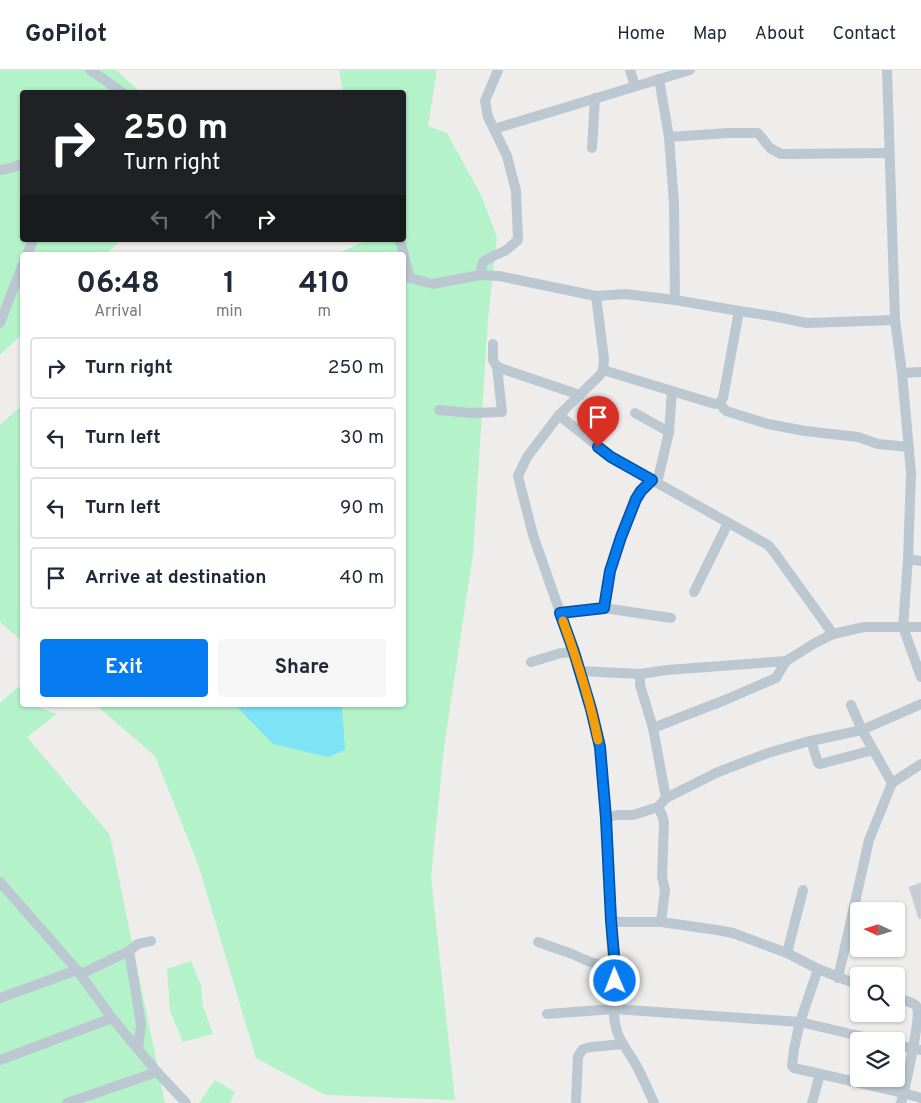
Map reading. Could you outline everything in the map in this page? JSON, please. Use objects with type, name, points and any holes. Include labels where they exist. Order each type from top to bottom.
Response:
[{"type":"street","points":[[90,70],[119,90]]},
{"type":"street","points":[[480,275],[483,262],[492,256],[505,252],[518,240],[516,191],[507,156],[488,117],[485,101],[498,70]]},
{"type":"street","points":[[630,70],[635,86]]},
{"type":"street","points":[[494,129],[690,70]]},
{"type":"street","points":[[887,70],[895,320],[902,373],[908,447],[916,474],[904,627],[921,678]]},
{"type":"street","points":[[659,79],[669,137],[674,204],[675,300]]},
{"type":"street","points":[[592,148],[595,98]]},
{"type":"street","points":[[669,137],[758,133],[770,148],[781,154],[889,154]]},
{"type":"street","points":[[0,170],[20,165]]},
{"type":"street","points":[[406,263],[410,278],[434,284],[480,275],[499,276],[596,296],[625,294],[675,300],[807,323],[895,320]]},
{"type":"street","points":[[0,323],[20,271]]},
{"type":"street","points":[[596,296],[604,358],[603,370],[559,415],[527,457],[518,476],[533,535],[580,671],[600,747],[615,967],[614,1010],[616,1028],[623,1044],[645,1081],[654,1103]]},
{"type":"street","points":[[603,370],[715,404],[719,403],[723,398],[739,311]]},
{"type":"street","points":[[440,410],[471,413],[502,412],[497,366],[493,360],[493,344]]},
{"type":"street","points":[[497,366],[580,395]]},
{"type":"street","points":[[902,373],[921,372]]},
{"type":"street","points":[[604,608],[610,571],[636,499],[641,491],[655,482],[669,432],[672,391]]},
{"type":"street","points":[[719,403],[726,411],[768,424],[805,431],[858,437],[878,444],[908,447]]},
{"type":"street","points":[[635,413],[669,432]]},
{"type":"street","points":[[559,415],[611,457],[768,545],[833,634]]},
{"type":"street","points":[[694,592],[728,523]]},
{"type":"street","points":[[908,559],[921,561]]},
{"type":"street","points":[[560,613],[604,608],[671,618]]},
{"type":"street","points":[[580,671],[640,674],[667,670],[786,661],[833,634],[864,627],[921,627]]},
{"type":"street","points":[[531,662],[561,653],[574,652]]},
{"type":"street","points":[[652,728],[776,678],[786,661]]},
{"type":"street","points":[[640,674],[640,685],[652,728],[666,798]]},
{"type":"street","points":[[606,818],[633,814],[658,807],[666,798],[716,773],[768,753],[862,730],[921,704]]},
{"type":"street","points":[[850,705],[892,783]]},
{"type":"street","points":[[811,741],[820,764],[873,750]]},
{"type":"street","points":[[838,978],[869,840],[892,783],[921,764]]},
{"type":"street","points":[[658,807],[664,822],[662,878],[665,890],[661,922]]},
{"type":"street","points":[[0,882],[79,972],[112,1018],[157,1072],[186,1103]]},
{"type":"street","points":[[787,953],[802,890]]},
{"type":"street","points":[[611,920],[623,922],[661,922],[733,934],[787,953],[818,969],[850,982]]},
{"type":"street","points":[[0,998],[79,972],[129,951],[138,944],[151,941]]},
{"type":"street","points":[[538,942],[598,965],[615,967]]},
{"type":"street","points":[[129,951],[141,1025],[138,1049]]},
{"type":"street","points":[[818,969],[800,1022],[792,1066],[904,1092],[921,1098]]},
{"type":"street","points":[[901,1103],[917,1049],[920,1017],[917,1002]]},
{"type":"street","points":[[547,1014],[614,1010],[800,1022],[850,1034]]},
{"type":"street","points":[[0,1060],[112,1018]]},
{"type":"street","points":[[576,1101],[578,1056],[583,1049],[623,1044]]},
{"type":"street","points":[[74,1102],[157,1072]]},
{"type":"street","points":[[812,1103],[820,1074]]},
{"type":"green space","points":[[0,70],[116,70],[138,90],[20,90],[20,242],[119,242],[108,252],[20,252],[20,336],[0,355]]},
{"type":"green space","points":[[339,70],[437,70],[428,126],[447,133],[481,195],[497,237],[488,319],[473,554],[444,747],[431,877],[455,1100],[325,1095],[256,1058],[199,867],[155,756],[98,707],[406,707],[406,252],[341,252],[361,242],[406,242],[406,90],[343,90]]},
{"type":"green space","points":[[20,407],[20,639],[0,622],[0,425]]},
{"type":"green space","points":[[18,687],[20,689],[20,707],[39,707],[57,714],[27,737],[110,835],[165,1103],[0,1103],[0,703]]},
{"type":"green space","points":[[191,961],[201,985],[203,1006],[213,1034],[183,1042],[170,1011],[167,969]]},
{"type":"green space","points":[[215,1080],[235,1092],[230,1103],[199,1103]]},
{"type":"water","points":[[237,707],[342,707],[345,750],[328,757],[273,744]]},
{"type":"building","points":[[921,883],[921,918],[919,919],[909,887]]},
{"type":"slow traffic","points":[[563,621],[591,709],[598,740]]},
{"type":"route","points":[[598,447],[611,457],[652,480],[636,499],[621,537],[610,571],[604,608],[560,613],[574,652],[600,747],[615,981]]}]
